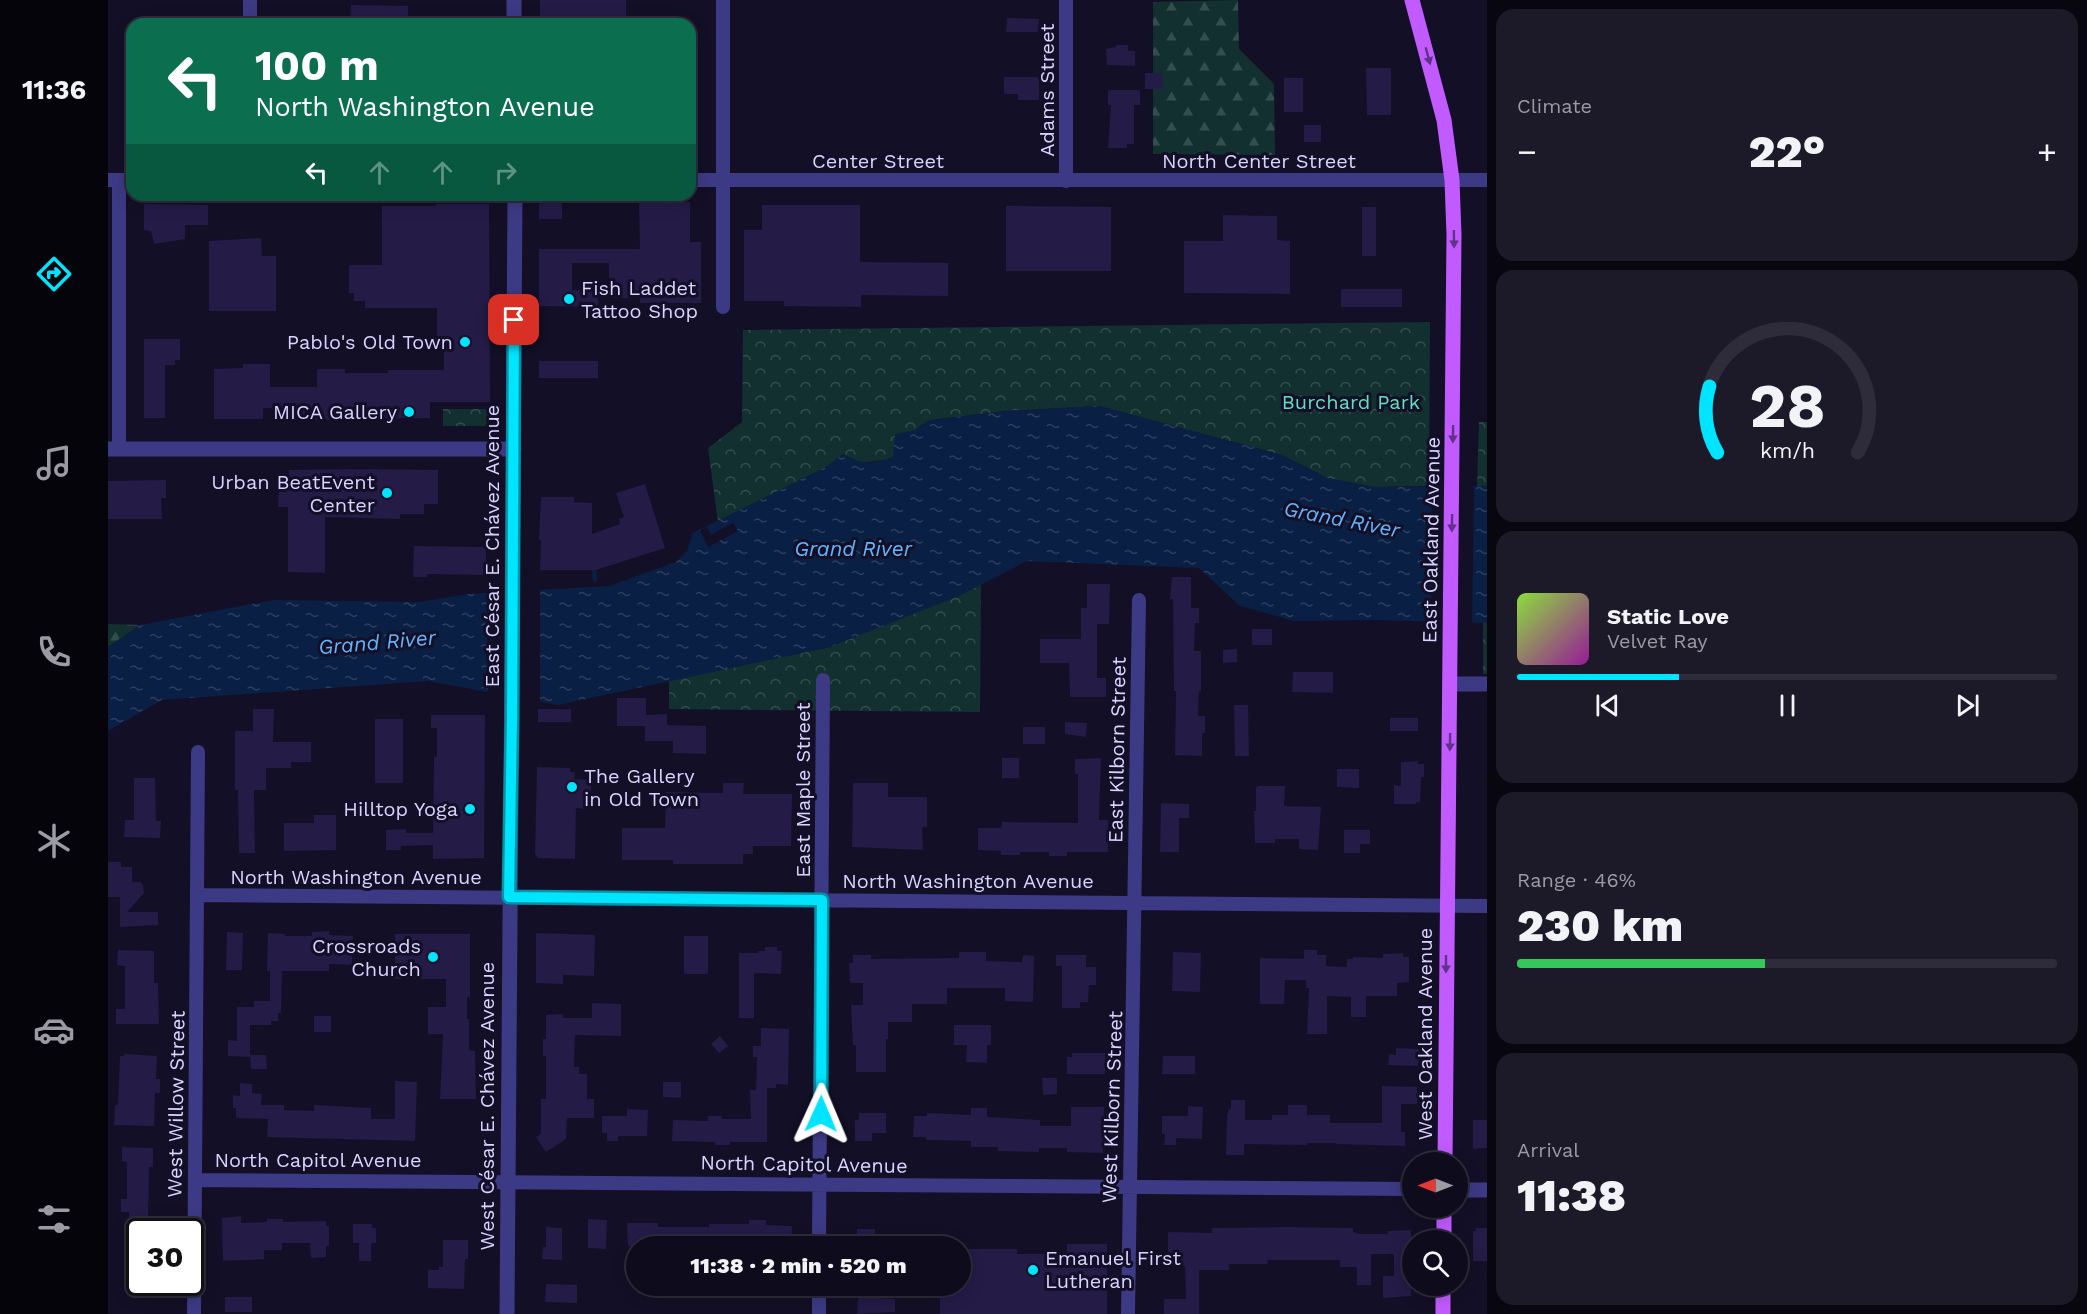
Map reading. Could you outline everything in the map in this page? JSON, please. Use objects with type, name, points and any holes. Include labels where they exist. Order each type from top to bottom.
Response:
[{"type":"main road","name":"East Oakland Avenue","points":[[1412,0],[1444,120],[1452,180],[1455,264],[1446,905]]},
{"type":"main road","name":"West Oakland Avenue","points":[[1445,1152],[1446,905]]},
{"type":"main road","points":[[1443,1296],[1443,1314]]},
{"type":"street","points":[[250,0],[250,18]]},
{"type":"street","points":[[514,0],[514,18]]},
{"type":"street","points":[[723,0],[723,306]]},
{"type":"street","name":"Adams Street","points":[[1066,0],[1066,181]]},
{"type":"street","points":[[120,180],[113,449],[514,449]]},
{"type":"street","name":"Center Street","points":[[696,180],[1066,181]]},
{"type":"street","points":[[1452,180],[1487,180]]},
{"type":"street","name":"North Center Street","points":[[1066,181],[1452,180]]},
{"type":"street","name":"East César E. Chávez Avenue","points":[[509,897],[514,201]]},
{"type":"street","name":"East Kilborn Street","points":[[1135,902],[1139,600]]},
{"type":"street","name":"East Maple Street","points":[[819,1236],[823,681]]},
{"type":"street","points":[[1450,684],[1487,684]]},
{"type":"street","name":"West Willow Street","points":[[194,1314],[198,752]]},
{"type":"street","name":"North Washington Avenue","points":[[198,895],[1487,906]]},
{"type":"street","name":"West César E. Chávez Avenue","points":[[507,1314],[509,897]]},
{"type":"street","name":"West Kilborn Street","points":[[1128,1314],[1135,902]]},
{"type":"street","name":"North Capitol Avenue","points":[[195,1180],[1402,1189]]},
{"type":"street","points":[[1468,1190],[1487,1190]]},
{"type":"street","points":[[819,1296],[819,1314]]},
{"type":"green space","points":[[1238,0],[1239,49],[1274,84],[1275,155],[1153,154],[1153,2]]},
{"type":"green space","name":"Burchard Park","points":[[1430,322],[1429,486],[1374,487],[1327,478],[1282,455],[1099,406],[1006,411],[930,420],[920,426],[893,457],[861,463],[843,454],[826,467],[718,522],[708,448],[742,422],[743,330]]},
{"type":"green space","points":[[443,409],[494,409],[493,416],[485,426],[443,426]]},
{"type":"green space","points":[[1479,422],[1487,422],[1487,486],[1477,486]]},
{"type":"green space","points":[[981,584],[980,712],[669,709],[669,681],[830,647]]},
{"type":"green space","points":[[1483,623],[1487,623],[1487,674],[1483,674]]},
{"type":"green space","points":[[108,624],[140,625],[108,647]]},
{"type":"water","name":"Grand River","points":[[1099,406],[1282,455],[1327,478],[1374,487],[1487,486],[1487,623],[1375,620],[1295,621],[1240,606],[1199,568],[1027,561],[959,596],[830,647],[558,705],[428,681],[162,700],[108,731],[108,647],[140,625],[274,600],[419,602],[468,594],[609,586],[676,562],[687,551],[693,533],[826,467],[843,454],[867,462],[893,457],[895,434],[915,430],[930,420],[1006,411]]},
{"type":"pier","points":[[1432,483],[1474,483],[1472,625],[1431,624]]},
{"type":"pier","points":[[733,523],[738,531],[708,547],[700,530],[707,527],[711,535]]},
{"type":"pier","points":[[540,587],[540,704],[488,695],[487,590]]},
{"type":"building","points":[[540,0],[626,0],[626,18],[540,18]]},
{"type":"building","points":[[351,5],[408,6],[408,18],[350,18]]},
{"type":"building","points":[[1007,18],[1039,19],[1038,32],[1006,32]]},
{"type":"building","points":[[1116,45],[1128,45],[1128,51],[1135,51],[1135,66],[1107,65],[1106,49],[1116,47]]},
{"type":"building","points":[[1366,68],[1391,68],[1391,115],[1367,115]]},
{"type":"building","points":[[1145,73],[1163,73],[1163,89],[1145,89]]},
{"type":"building","points":[[1004,77],[1039,77],[1039,100],[1018,100],[1018,94],[1004,94]]},
{"type":"building","points":[[1284,78],[1303,78],[1303,112],[1284,112]]},
{"type":"building","points":[[1108,90],[1140,90],[1140,105],[1134,105],[1134,144],[1127,144],[1127,148],[1108,148],[1111,105],[1108,105]]},
{"type":"building","points":[[1304,125],[1321,125],[1321,142],[1304,142]]},
{"type":"building","points":[[690,202],[690,242],[701,242],[701,303],[640,303],[640,298],[609,298],[609,263],[572,263],[572,290],[598,291],[598,307],[539,306],[539,249],[640,249],[639,203]]},
{"type":"building","points":[[539,203],[562,203],[562,219],[539,219]]},
{"type":"building","points":[[144,204],[208,205],[208,225],[185,225],[185,239],[154,244],[151,231],[144,230]]},
{"type":"building","points":[[436,204],[489,204],[490,402],[430,402],[430,418],[291,419],[291,408],[263,408],[263,419],[214,419],[214,369],[243,368],[243,364],[270,364],[270,387],[317,387],[317,369],[345,369],[345,373],[444,370],[444,347],[440,347],[440,336],[437,336],[437,308],[365,308],[365,301],[354,301],[354,293],[349,293],[349,265],[382,265],[382,206],[436,206]]},
{"type":"building","points":[[762,205],[860,205],[860,262],[948,263],[948,296],[861,295],[861,307],[784,306],[784,301],[744,301],[744,230],[762,230]]},
{"type":"building","points":[[1006,206],[1111,207],[1111,271],[1006,271]]},
{"type":"building","points":[[1362,207],[1376,207],[1376,256],[1362,256]]},
{"type":"building","points":[[1223,215],[1277,216],[1277,240],[1290,241],[1290,294],[1184,293],[1184,241],[1223,241]]},
{"type":"building","points":[[261,238],[262,256],[276,256],[276,311],[209,311],[209,241]]},
{"type":"building","points":[[1341,289],[1402,289],[1402,307],[1341,307]]},
{"type":"building","points":[[144,339],[180,339],[180,360],[175,360],[175,365],[165,365],[165,418],[144,418]]},
{"type":"building","points":[[539,361],[598,361],[598,378],[539,378]]},
{"type":"building","points":[[289,470],[438,470],[438,504],[424,504],[424,514],[400,514],[400,519],[325,517],[325,573],[288,572],[288,507],[278,507],[279,486],[289,487]]},
{"type":"building","points":[[166,480],[166,498],[161,498],[162,519],[108,519],[108,481]]},
{"type":"building","points":[[645,484],[665,548],[596,570],[540,570],[541,497],[574,497],[574,502],[592,503],[592,534],[620,524],[619,519],[624,517],[616,493]]},
{"type":"building","points":[[414,546],[486,547],[486,575],[427,574],[427,577],[413,577]]},
{"type":"building","points":[[1172,577],[1191,577],[1191,608],[1199,608],[1199,623],[1195,623],[1194,651],[1201,651],[1201,691],[1199,691],[1198,716],[1205,716],[1202,756],[1175,755],[1176,691],[1174,691],[1173,599],[1170,599]]},
{"type":"building","points":[[1087,584],[1110,584],[1109,624],[1097,624],[1097,678],[1106,678],[1106,697],[1070,697],[1069,663],[1040,663],[1040,639],[1081,639],[1081,608],[1087,608]]},
{"type":"building","points":[[1252,629],[1272,629],[1272,645],[1252,645]]},
{"type":"building","points":[[1237,649],[1237,662],[1223,663],[1223,650]]},
{"type":"building","points":[[1293,672],[1333,672],[1333,693],[1292,692]]},
{"type":"building","points":[[617,698],[646,698],[646,715],[667,714],[667,725],[706,726],[706,754],[673,753],[673,741],[645,741],[645,726],[617,726]]},
{"type":"building","points":[[1234,705],[1248,705],[1249,756],[1235,756]]},
{"type":"building","points":[[253,709],[274,709],[273,742],[311,742],[311,762],[291,762],[291,768],[266,768],[266,790],[254,790],[255,853],[239,853],[238,790],[235,790],[235,731],[253,731]]},
{"type":"building","points":[[538,709],[571,709],[571,722],[538,722]]},
{"type":"building","points":[[431,715],[485,715],[484,858],[433,859],[433,845],[401,846],[401,850],[386,850],[386,830],[406,829],[406,833],[433,833],[434,757],[437,757],[437,728],[431,728]]},
{"type":"building","points":[[1390,718],[1418,718],[1418,731],[1390,731]]},
{"type":"building","points":[[375,719],[403,719],[403,783],[375,783]]},
{"type":"building","points":[[1065,722],[1087,723],[1086,737],[1065,734]]},
{"type":"building","points":[[1023,727],[1045,727],[1045,744],[1023,744]]},
{"type":"building","points":[[1002,758],[1019,758],[1019,778],[1002,778]]},
{"type":"building","points":[[1101,758],[1099,820],[1108,820],[1108,852],[1067,852],[1067,856],[1049,856],[1049,852],[1020,852],[1020,855],[1001,855],[1001,851],[978,850],[978,828],[1001,828],[1002,822],[1078,823],[1078,774],[1075,774],[1075,759]]},
{"type":"building","points":[[1418,761],[1418,764],[1424,764],[1420,802],[1394,804],[1394,785],[1401,786],[1401,762]]},
{"type":"building","points":[[537,767],[570,768],[570,772],[575,772],[574,779],[591,780],[591,795],[585,795],[584,809],[576,808],[575,859],[538,858],[535,854]]},
{"type":"building","points":[[1337,769],[1359,769],[1359,788],[1337,787]]},
{"type":"building","points":[[134,778],[155,778],[156,821],[161,821],[160,838],[124,837],[125,820],[134,820]]},
{"type":"building","points":[[723,783],[744,783],[743,794],[792,794],[791,846],[753,846],[753,854],[743,854],[743,864],[673,864],[673,860],[622,860],[622,828],[665,828],[666,792],[723,793]]},
{"type":"building","points":[[853,783],[888,783],[888,797],[927,797],[927,827],[922,827],[923,850],[852,847]]},
{"type":"building","points":[[1258,786],[1285,786],[1284,806],[1321,807],[1318,850],[1299,849],[1299,839],[1275,839],[1275,843],[1255,843],[1254,811],[1256,811],[1256,788]]},
{"type":"building","points":[[1161,803],[1189,804],[1189,818],[1179,818],[1179,852],[1160,852]]},
{"type":"building","points":[[314,815],[336,815],[336,850],[284,851],[284,823],[314,823]]},
{"type":"building","points":[[1344,830],[1370,830],[1370,844],[1360,844],[1360,853],[1344,853]]},
{"type":"building","points":[[108,862],[121,862],[121,867],[132,867],[132,882],[140,882],[143,885],[144,893],[127,912],[158,912],[158,925],[120,927],[120,897],[108,897]]},
{"type":"building","points":[[329,931],[329,935],[353,936],[352,965],[329,964],[329,971],[282,971],[281,1013],[278,1013],[278,1021],[271,1021],[271,1025],[250,1025],[250,1057],[228,1056],[228,1040],[237,1041],[237,1007],[254,1007],[254,1001],[270,1001],[270,971],[267,971],[268,933],[285,934],[285,936],[312,936],[312,932]]},
{"type":"building","points":[[227,932],[243,933],[242,970],[226,970]]},
{"type":"building","points":[[536,933],[595,935],[594,976],[563,975],[563,984],[536,983]]},
{"type":"building","points":[[395,934],[470,934],[470,997],[467,997],[467,1019],[469,1019],[469,1050],[475,1051],[476,1099],[440,1099],[443,1034],[428,1034],[428,1007],[446,1007],[446,979],[395,979]]},
{"type":"building","points":[[684,936],[708,936],[708,974],[684,974]]},
{"type":"building","points":[[765,947],[777,947],[777,951],[782,951],[781,974],[754,973],[754,1018],[739,1018],[739,953],[758,953],[758,951],[765,951]]},
{"type":"building","points":[[118,950],[154,951],[154,983],[158,983],[159,1024],[116,1024],[116,1009],[125,1009],[125,966],[117,965]]},
{"type":"building","points":[[1304,950],[1317,950],[1317,955],[1326,955],[1326,966],[1347,967],[1347,959],[1353,959],[1353,957],[1383,958],[1383,954],[1403,953],[1403,957],[1409,957],[1409,982],[1397,983],[1397,996],[1366,996],[1366,1017],[1351,1017],[1351,997],[1327,996],[1327,1034],[1307,1034],[1309,988],[1306,988],[1306,980],[1285,980],[1284,1004],[1260,1004],[1260,958],[1304,959]]},
{"type":"building","points":[[959,952],[986,952],[986,961],[1022,962],[1023,955],[1034,956],[1033,1002],[1005,1001],[1005,988],[947,988],[947,1004],[912,1004],[912,1022],[888,1022],[886,1072],[856,1072],[856,1045],[853,1045],[851,1005],[863,1005],[863,983],[850,983],[849,963],[853,963],[853,955],[871,955],[871,959],[959,958]]},
{"type":"building","points":[[1173,952],[1201,953],[1200,992],[1172,991]]},
{"type":"building","points":[[1056,955],[1086,955],[1086,967],[1096,967],[1096,985],[1089,985],[1088,1002],[1080,1002],[1080,1008],[1062,1008],[1062,966],[1056,966]]},
{"type":"building","points":[[592,1003],[621,1004],[621,1036],[575,1035],[574,1067],[579,1067],[579,1074],[587,1074],[587,1099],[594,1099],[594,1118],[567,1118],[566,1139],[546,1152],[536,1137],[541,1134],[541,1099],[546,1099],[546,1056],[543,1056],[543,1039],[546,1039],[546,1015],[563,1014],[563,1018],[592,1018]]},
{"type":"building","points":[[314,1016],[331,1016],[331,1032],[314,1032]]},
{"type":"building","points":[[954,1025],[991,1025],[991,1045],[987,1045],[987,1063],[966,1062],[967,1045],[954,1045]]},
{"type":"building","points":[[761,1028],[789,1029],[788,1085],[776,1084],[776,1088],[767,1088],[767,1142],[730,1142],[730,1145],[715,1145],[715,1142],[672,1141],[673,1120],[708,1121],[708,1116],[722,1116],[722,1119],[751,1119],[750,1090],[756,1090],[757,1057],[753,1057],[753,1046],[761,1046]]},
{"type":"building","points":[[720,1036],[728,1046],[719,1053],[711,1044]]},
{"type":"building","points":[[1396,1048],[1419,1049],[1418,1066],[1388,1065],[1389,1054],[1396,1055]]},
{"type":"building","points":[[1072,1053],[1105,1053],[1105,1074],[1067,1074],[1067,1057],[1072,1057]]},
{"type":"building","points":[[124,1054],[157,1056],[156,1079],[160,1079],[160,1093],[155,1093],[154,1126],[114,1125],[115,1105],[118,1105],[120,1056]]},
{"type":"building","points":[[250,1055],[266,1055],[267,1069],[251,1069]]},
{"type":"building","points":[[1163,1056],[1195,1056],[1195,1074],[1162,1074]]},
{"type":"building","points":[[1042,1078],[1057,1078],[1057,1094],[1043,1095]]},
{"type":"building","points":[[395,1081],[417,1082],[415,1141],[267,1137],[268,1119],[236,1118],[236,1108],[233,1108],[233,1095],[240,1096],[240,1083],[252,1084],[252,1093],[262,1094],[261,1105],[284,1105],[284,1110],[314,1111],[314,1105],[371,1108],[371,1119],[395,1119]]},
{"type":"building","points":[[663,1082],[681,1082],[681,1098],[663,1097]]},
{"type":"building","points":[[1382,1086],[1417,1087],[1417,1104],[1401,1104],[1401,1132],[1405,1132],[1405,1146],[1336,1143],[1244,1144],[1244,1155],[1226,1155],[1227,1115],[1231,1109],[1231,1100],[1245,1100],[1245,1120],[1272,1120],[1272,1115],[1288,1115],[1288,1105],[1307,1105],[1307,1115],[1330,1115],[1330,1123],[1382,1123]]},
{"type":"building","points":[[1188,1106],[1203,1107],[1202,1139],[1176,1138],[1176,1145],[1164,1145],[1162,1116],[1188,1116]]},
{"type":"building","points":[[1071,1107],[1104,1107],[1103,1153],[1067,1152],[1067,1148],[1039,1148],[1039,1152],[998,1151],[998,1147],[971,1147],[971,1141],[926,1140],[926,1137],[913,1137],[914,1116],[927,1116],[927,1113],[971,1115],[971,1108],[987,1108],[987,1117],[1040,1120],[1040,1126],[1071,1126]]},
{"type":"building","points":[[627,1109],[648,1110],[647,1136],[618,1136],[618,1141],[607,1141],[607,1133],[602,1133],[602,1116],[627,1116]]},
{"type":"building","points":[[859,1113],[886,1113],[886,1133],[872,1133],[872,1141],[855,1141],[855,1120],[859,1120]]},
{"type":"building","points":[[1473,1120],[1487,1120],[1487,1148],[1473,1149]]},
{"type":"building","points":[[122,1147],[153,1148],[153,1167],[149,1167],[148,1218],[129,1218],[129,1212],[121,1212],[121,1199],[127,1199],[127,1162],[122,1161]]},
{"type":"building","points":[[241,1216],[241,1223],[267,1222],[267,1219],[283,1219],[283,1222],[326,1221],[326,1226],[329,1226],[329,1246],[326,1246],[326,1257],[311,1258],[310,1243],[282,1243],[282,1250],[264,1250],[264,1259],[223,1261],[222,1218]]},
{"type":"building","points":[[588,1219],[607,1220],[606,1249],[588,1248]]},
{"type":"building","points":[[749,1220],[766,1220],[766,1225],[792,1226],[792,1236],[628,1236],[627,1223],[658,1223],[658,1227],[749,1224]]},
{"type":"building","points":[[353,1224],[372,1224],[372,1228],[376,1228],[376,1243],[371,1243],[371,1261],[359,1261],[359,1243],[353,1243]]},
{"type":"building","points":[[546,1227],[562,1228],[562,1260],[542,1259],[543,1247],[546,1247]]},
{"type":"building","points":[[1212,1228],[1353,1228],[1353,1232],[1361,1234],[1388,1234],[1388,1231],[1402,1230],[1402,1296],[1411,1296],[1383,1298],[1383,1276],[1394,1276],[1394,1254],[1371,1254],[1371,1285],[1357,1285],[1357,1267],[1340,1267],[1340,1260],[1267,1260],[1268,1264],[1229,1264],[1229,1270],[1199,1270],[1199,1314],[1164,1314],[1164,1299],[1186,1299],[1185,1266],[1168,1266],[1168,1232],[1212,1233]]},
{"type":"building","points":[[1476,1228],[1487,1228],[1487,1261],[1473,1261],[1473,1231],[1476,1231]]},
{"type":"building","points":[[857,1229],[875,1229],[875,1236],[857,1236]]},
{"type":"building","points":[[443,1240],[468,1240],[464,1289],[428,1288],[428,1270],[439,1270],[439,1267],[443,1267]]},
{"type":"building","name":"Emanuel First Lutheran","points":[[1067,1244],[1107,1244],[1107,1314],[940,1314],[940,1296],[971,1296],[971,1249],[1017,1249],[1017,1254],[1067,1254]]},
{"type":"building","points":[[546,1284],[577,1285],[577,1303],[545,1302]]},
{"type":"building","points":[[225,1297],[252,1297],[252,1312],[225,1312]]},
{"type":"building","points":[[858,1297],[895,1299],[895,1312],[857,1314]]},
{"type":"waterway","points":[[594,570],[595,580]]},
{"type":"place","name":"Fish Laddet Tattoo Shop","points":[[569,299]]},
{"type":"place","name":"Pablo's Old Town","points":[[465,342]]},
{"type":"place","name":"MICA Gallery","points":[[409,412]]},
{"type":"place","name":"Urban BeatEvent Center","points":[[387,493]]},
{"type":"place","name":"The Gallery in Old Town","points":[[572,787]]},
{"type":"place","name":"Hilltop Yoga","points":[[470,809]]},
{"type":"place","name":"Crossroads Church","points":[[433,957]]},
{"type":"place","name":"Emanuel First Lutheran","points":[[1033,1270]]},
{"type":"route","points":[[514,320],[509,897],[822,900],[821,1114]]}]
